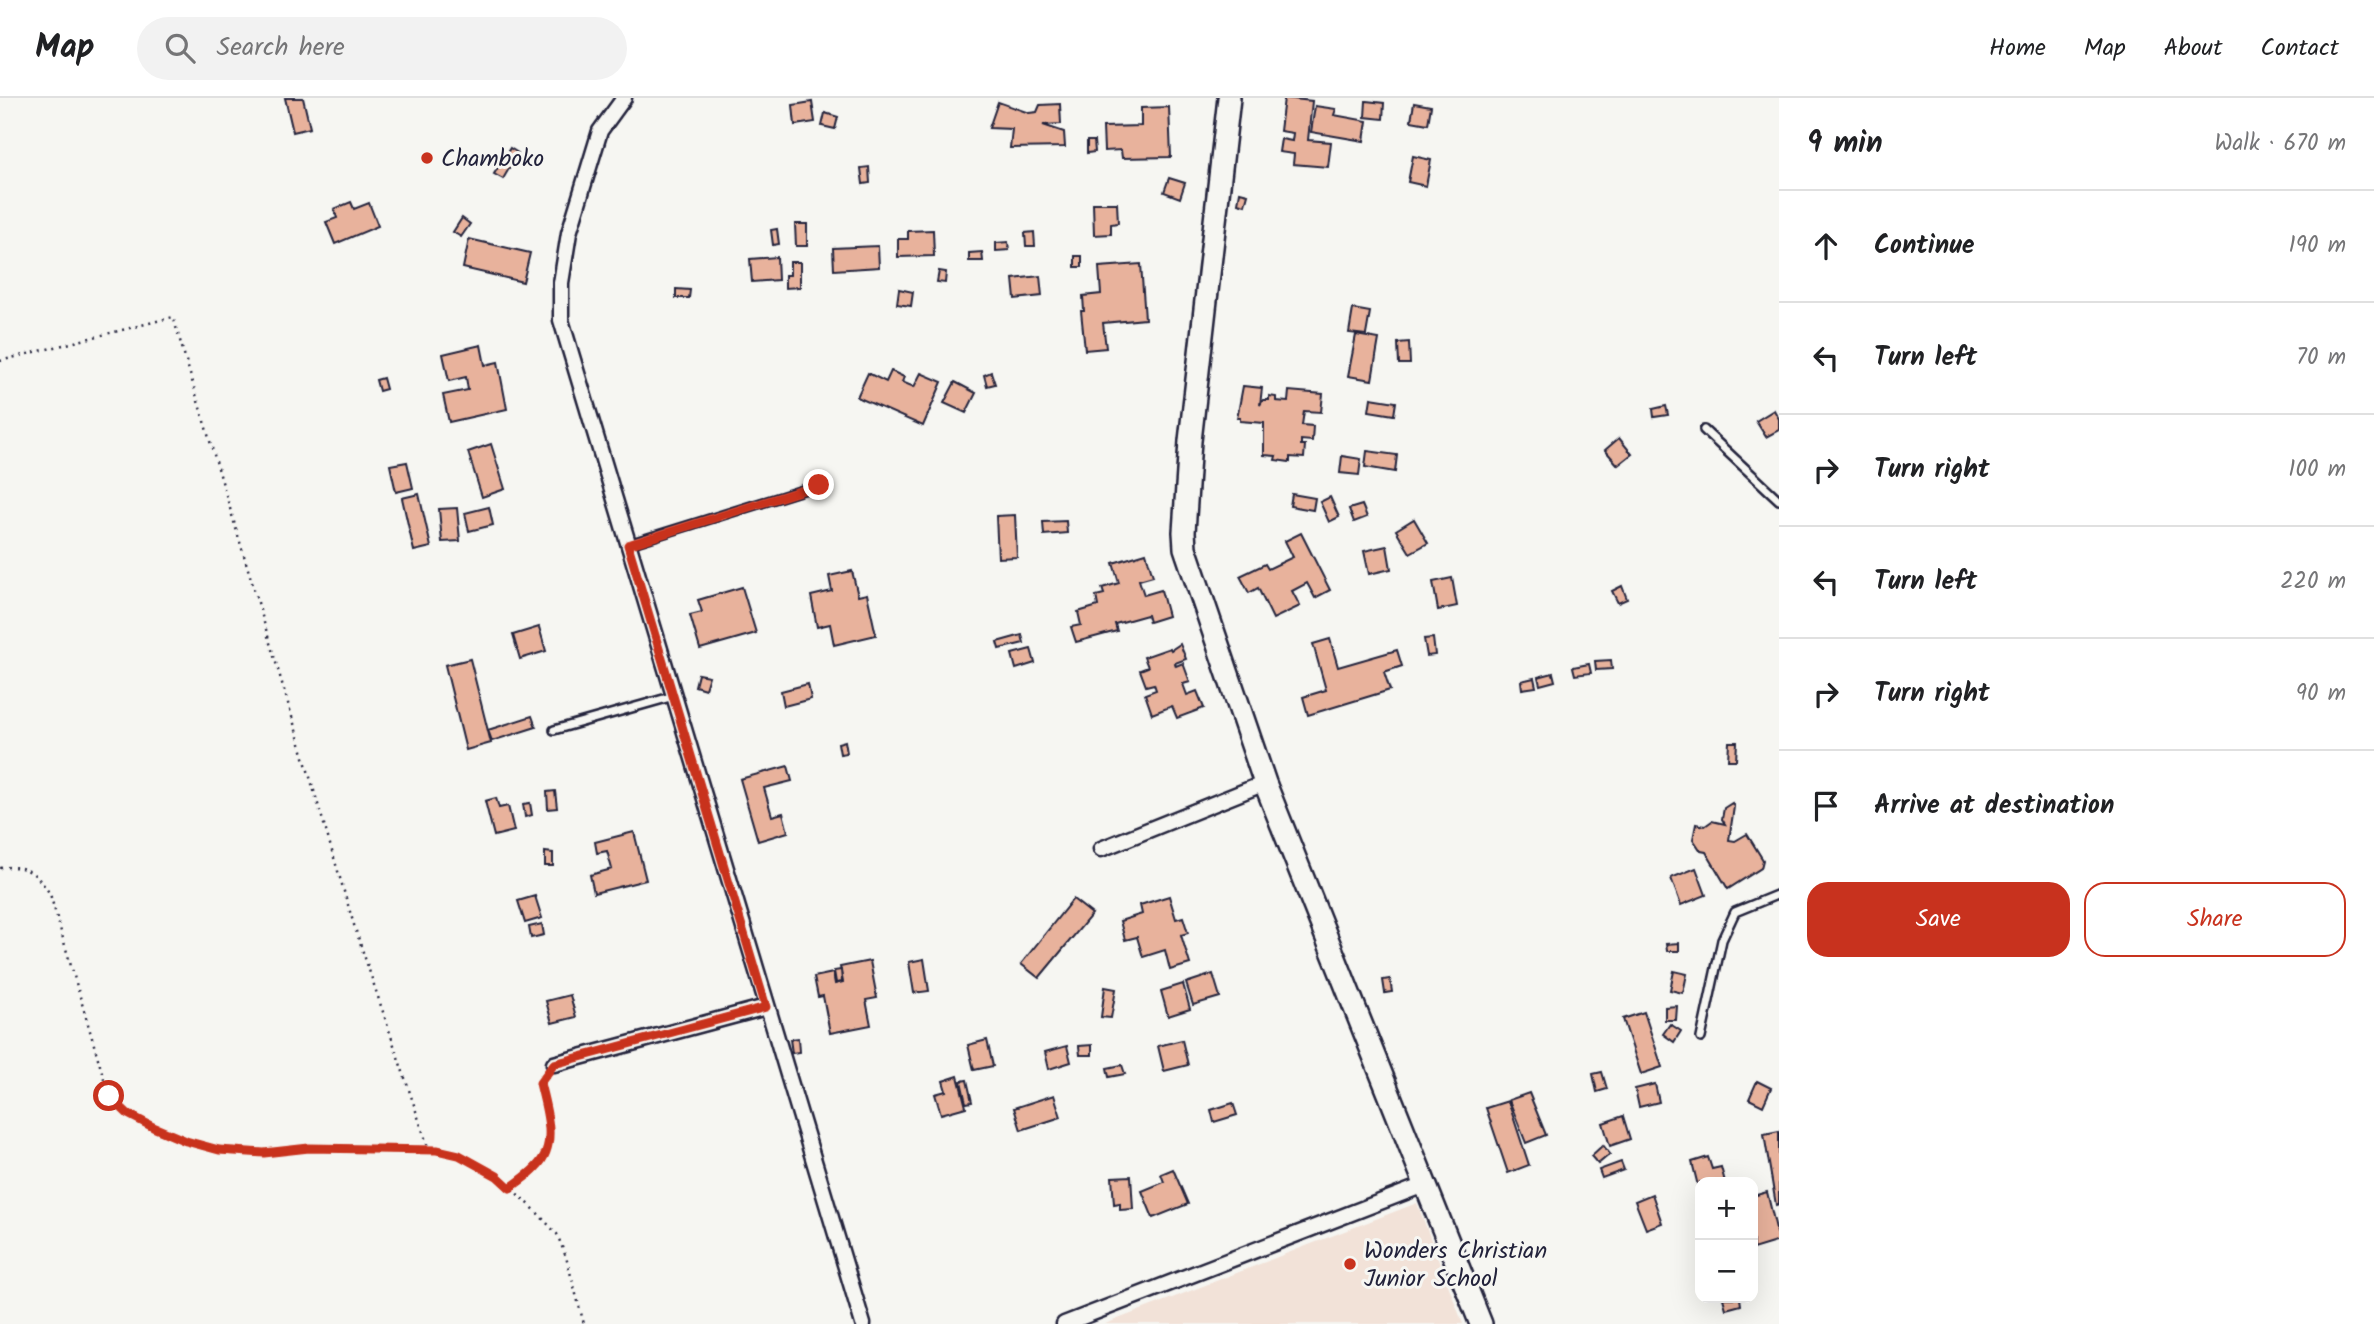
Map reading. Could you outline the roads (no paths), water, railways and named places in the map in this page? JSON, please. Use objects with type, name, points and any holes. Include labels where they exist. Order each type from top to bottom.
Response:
[{"type":"street","points":[[624,98],[600,131],[569,233],[561,283],[561,320],[863,1324]]},
{"type":"street","points":[[1228,98],[1190,441],[1184,533],[1188,562],[1265,783],[1481,1324]]},
{"type":"street","points":[[1101,849],[1265,783]]},
{"type":"street","points":[[554,1064],[766,1007]]},
{"type":"street","points":[[1064,1324],[1424,1185]]},
{"type":"lane","points":[[1704,430],[1779,500]]},
{"type":"lane","points":[[628,545],[819,485]]},
{"type":"lane","points":[[554,730],[675,696]]},
{"type":"lane","points":[[1701,1038],[1722,940],[1735,912],[1779,894]]},
{"type":"place","name":"Chamboko","points":[[427,158]]},
{"type":"place","name":"Wonders Christian Junior School","points":[[1350,1264]]}]
